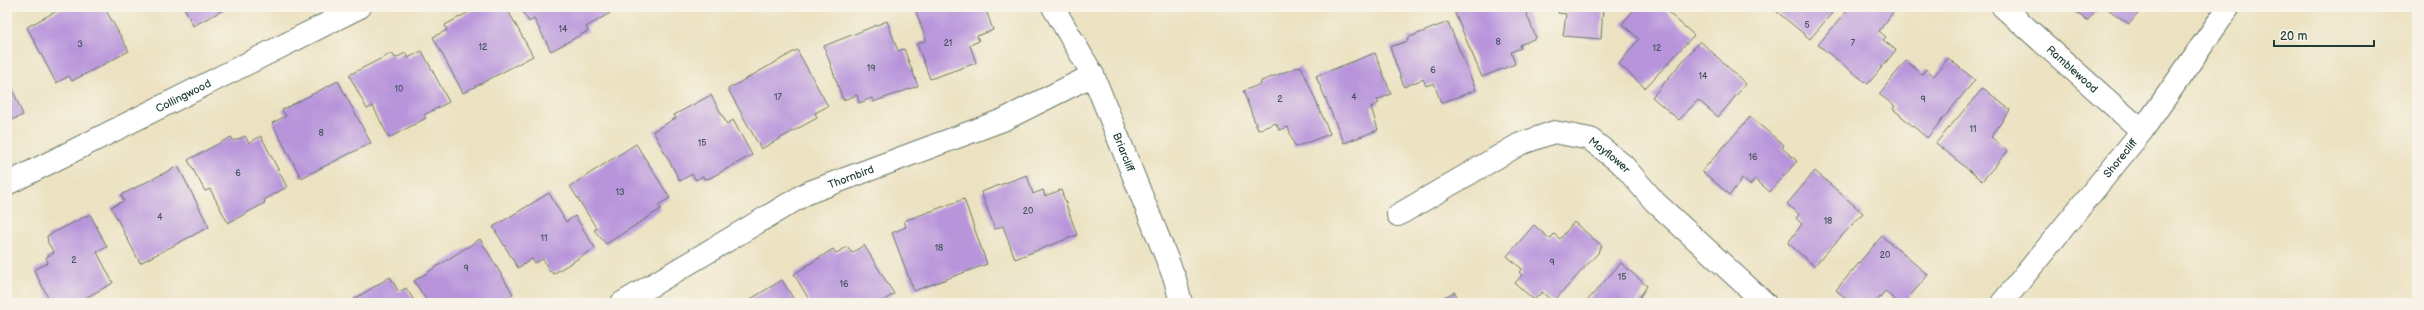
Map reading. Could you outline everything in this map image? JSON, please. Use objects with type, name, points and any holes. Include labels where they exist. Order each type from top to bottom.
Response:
[{"type":"street","name":"Briarcliff","points":[[1053,7],[1092,75],[1175,278],[1181,303]]},
{"type":"street","name":"Ramblewood","points":[[2003,7],[2142,131]]},
{"type":"street","name":"Shorecliff","points":[[2002,303],[2142,131],[2229,7]]},
{"type":"street","name":"Collingwood","points":[[7,184],[348,10]]},
{"type":"street","name":"Thornbird","points":[[622,303],[807,193],[1003,120],[1092,75]]},
{"type":"street","name":"Mayflower","points":[[1398,215],[1520,144],[1554,132],[1590,139],[1622,165],[1655,202],[1766,303]]},
{"type":"building","points":[[64,7],[104,7],[129,51],[72,81],[69,76],[56,83],[27,27]]},
{"type":"building","points":[[184,7],[229,7],[193,26]]},
{"type":"building","points":[[478,7],[506,7],[533,56],[463,93],[433,37],[447,30],[445,25]]},
{"type":"building","points":[[520,7],[607,7],[610,13],[586,27],[588,31],[551,51],[534,19],[529,22]]},
{"type":"building","points":[[921,7],[985,7],[993,30],[977,36],[979,41],[970,45],[976,63],[930,79],[917,44],[926,40],[915,9]]},
{"type":"building","points":[[1464,7],[1524,7],[1536,38],[1520,45],[1521,48],[1511,52],[1515,64],[1482,77],[1454,11]]},
{"type":"building","points":[[1553,7],[1603,7],[1601,39],[1563,36],[1566,14],[1558,13],[1558,9]]},
{"type":"building","points":[[1636,7],[1662,7],[1694,35],[1645,88],[1619,64],[1639,39],[1622,24]]},
{"type":"building","points":[[1777,7],[1837,7],[1810,39],[1776,11]]},
{"type":"building","points":[[1850,7],[1888,7],[1894,11],[1879,31],[1886,37],[1883,40],[1896,50],[1868,84],[1818,45]]},
{"type":"building","points":[[2070,7],[2099,7],[2087,21]]},
{"type":"building","points":[[2105,7],[2144,7],[2129,24]]},
{"type":"building","points":[[887,21],[898,51],[904,49],[918,86],[873,102],[872,98],[859,103],[857,95],[843,100],[824,46]]},
{"type":"building","points":[[1448,22],[1476,90],[1441,103],[1434,83],[1426,86],[1423,79],[1404,87],[1390,47],[1408,41],[1407,38]]},
{"type":"building","points":[[1700,41],[1746,84],[1718,117],[1698,100],[1679,120],[1652,97]]},
{"type":"building","points":[[797,50],[828,106],[815,113],[817,118],[761,149],[728,89]]},
{"type":"building","points":[[422,51],[449,102],[424,115],[426,118],[389,138],[373,106],[367,109],[349,75],[392,53],[395,58],[406,53],[408,58]]},
{"type":"building","points":[[1375,53],[1391,94],[1377,100],[1379,103],[1371,107],[1378,130],[1344,143],[1316,76]]},
{"type":"building","points":[[1948,58],[1975,80],[1927,138],[1893,109],[1895,106],[1879,94],[1906,61],[1922,74],[1926,69],[1934,76]]},
{"type":"building","points":[[1301,66],[1330,134],[1295,147],[1288,127],[1279,130],[1276,123],[1258,130],[1243,91],[1261,84],[1261,81]]},
{"type":"building","points":[[7,75],[23,115],[7,122]]},
{"type":"building","points":[[338,81],[371,143],[301,178],[272,123],[286,116],[282,110]]},
{"type":"building","points":[[1983,88],[2010,110],[1991,137],[2008,151],[1982,181],[1936,143]]},
{"type":"building","points":[[711,95],[727,124],[733,120],[752,155],[710,178],[704,179],[703,176],[696,180],[692,174],[680,181],[653,131],[676,118],[674,115]]},
{"type":"building","points":[[1750,117],[1784,145],[1782,148],[1797,161],[1770,192],[1755,179],[1750,185],[1742,178],[1730,195],[1702,171]]},
{"type":"building","points":[[245,136],[249,143],[261,136],[287,187],[264,200],[265,203],[228,223],[210,189],[205,191],[188,160],[231,137],[234,141]]},
{"type":"building","points":[[636,144],[670,198],[658,205],[661,209],[606,244],[594,230],[597,229],[570,186]]},
{"type":"building","points":[[178,166],[209,227],[140,263],[111,207],[124,201],[121,195]]},
{"type":"building","points":[[1815,171],[1863,213],[1814,266],[1788,243],[1802,224],[1796,218],[1799,214],[1787,204]]},
{"type":"building","points":[[1027,175],[1033,194],[1043,190],[1045,196],[1061,190],[1077,235],[1015,259],[1003,226],[995,229],[981,192]]},
{"type":"building","points":[[549,193],[566,222],[575,216],[595,248],[553,274],[551,271],[550,272],[543,259],[535,263],[532,259],[518,268],[493,227]]},
{"type":"building","points":[[964,199],[987,264],[914,291],[892,233],[906,227],[904,221]]},
{"type":"building","points":[[90,214],[107,247],[97,252],[113,283],[76,303],[51,303],[34,270],[48,263],[46,257],[54,253],[48,243],[47,236]]},
{"type":"building","points":[[1574,222],[1602,246],[1598,251],[1599,252],[1553,302],[1542,292],[1534,300],[1515,283],[1522,275],[1519,272],[1522,269],[1507,256],[1534,225],[1550,239],[1554,234],[1560,239]]},
{"type":"building","points":[[1882,236],[1928,275],[1904,303],[1899,303],[1885,291],[1875,303],[1851,303],[1836,290]]},
{"type":"building","points":[[480,239],[513,294],[502,301],[503,303],[428,303],[414,281]]},
{"type":"building","points":[[864,245],[894,294],[879,303],[811,303],[794,274],[833,249],[836,253],[847,247],[852,253]]},
{"type":"building","points":[[1621,263],[1647,286],[1636,303],[1585,303]]},
{"type":"building","points":[[390,277],[399,292],[406,288],[415,302],[351,303],[355,301],[354,299]]},
{"type":"building","points":[[782,280],[796,303],[744,303]]},
{"type":"building","points":[[1455,292],[1459,303],[1430,303]]},
{"type":"building","points":[[1642,298],[1647,303],[1638,303]]}]
